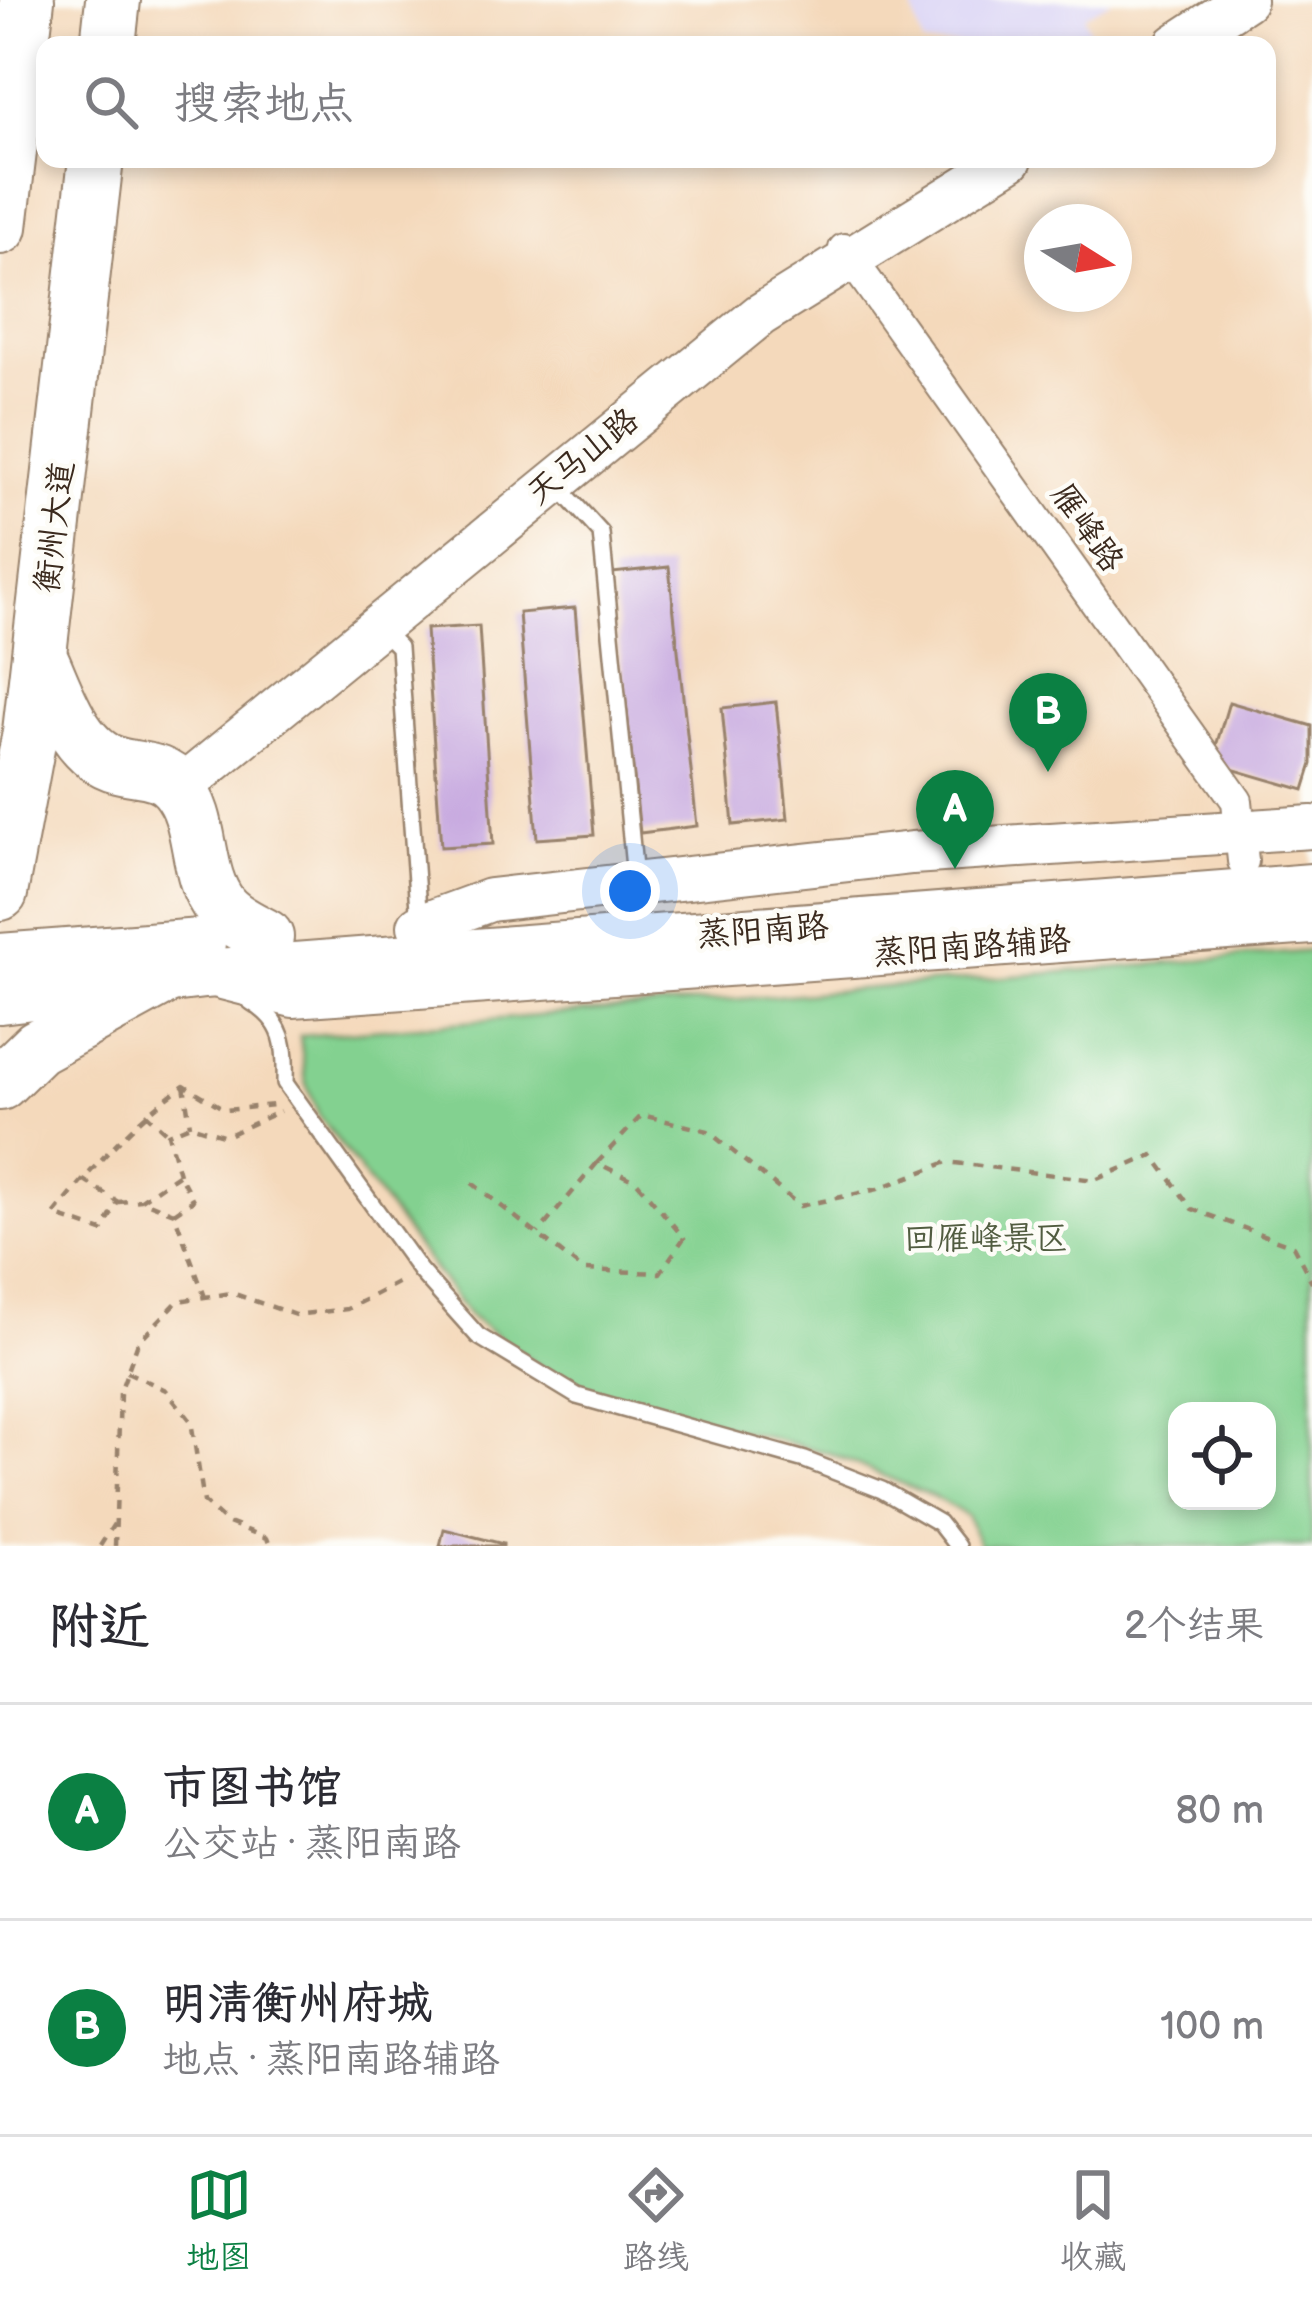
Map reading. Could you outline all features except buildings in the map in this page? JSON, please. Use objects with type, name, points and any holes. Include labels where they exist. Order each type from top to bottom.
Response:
[{"type":"highway","points":[[0,227],[27,0]]},
{"type":"highway","points":[[109,36],[113,0]]},
{"type":"highway","points":[[14,112],[26,162],[40,188],[54,195],[68,190],[81,168]]},
{"type":"highway","name":"衡州大道","points":[[0,893],[30,732],[95,168]]},
{"type":"highway","points":[[39,654],[68,719],[94,753],[171,782],[192,817],[199,856],[223,911],[266,938]]},
{"type":"highway","points":[[0,1083],[37,1047],[183,976]]},
{"type":"main road","name":"蒸阳南路","points":[[0,958],[419,926],[636,896],[1241,846],[1312,855]]},
{"type":"main road","name":"蒸阳南路","points":[[0,1000],[183,976],[1312,888]]},
{"type":"street","points":[[1190,36],[1245,0]]},
{"type":"street","points":[[1212,36],[1262,0]]},
{"type":"street","name":"天马山路","points":[[171,782],[377,624],[760,315],[976,168]]},
{"type":"street","name":"天马山路","points":[[171,782],[748,309],[995,168]]},
{"type":"street","name":"雁峰路","points":[[848,253],[1237,801],[1241,846]]},
{"type":"street","points":[[1241,846],[1312,826]]},
{"type":"street","name":"蒸阳南路辅路","points":[[183,976],[293,996],[1312,923]]},
{"type":"lane","points":[[553,480],[602,533],[636,896]]},
{"type":"lane","points":[[377,624],[399,647],[419,926]]},
{"type":"lane","points":[[183,976],[271,1013],[286,1048],[285,1083],[420,1271],[478,1336],[578,1396],[805,1460],[882,1490],[939,1523],[957,1546]]},
{"type":"path","points":[[184,1085],[226,1110],[300,1102]]},
{"type":"path","points":[[118,1202],[102,1231],[54,1215],[145,1113],[184,1085]]},
{"type":"path","points":[[184,1085],[190,1125]]},
{"type":"path","points":[[168,1134],[190,1125],[226,1136],[300,1102]]},
{"type":"path","points":[[145,1113],[168,1134],[179,1174],[193,1200],[174,1213]]},
{"type":"path","points":[[538,1233],[642,1115],[708,1131],[800,1206],[878,1189],[947,1162],[1095,1180],[1153,1155],[1192,1209],[1292,1246],[1312,1282]]},
{"type":"path","points":[[472,1183],[583,1270],[661,1273],[684,1238],[637,1183],[597,1163]]},
{"type":"path","points":[[141,1200],[179,1174]]},
{"type":"path","points":[[82,1180],[118,1202],[141,1200],[174,1213],[205,1297]]},
{"type":"path","points":[[115,1546],[120,1392],[138,1342],[178,1301],[232,1293],[295,1315],[347,1310],[420,1271]]},
{"type":"path","points":[[127,1372],[166,1390],[191,1421],[204,1502],[226,1522],[267,1538],[270,1546]]},
{"type":"path","points":[[100,1546],[114,1523]]},
{"type":"shaded area","points":[[910,0],[1111,0],[1084,16],[1092,36],[920,36]]},
{"type":"green space","name":"回雁峰景区","points":[[1312,951],[1312,1546],[980,1546],[967,1516],[939,1499],[829,1453],[595,1394],[542,1368],[469,1316],[319,1116],[306,1083],[300,1036]]},
{"type":"place","name":"明清衡州府城","points":[[1048,772]]},
{"type":"place","name":"市图书馆","points":[[955,869]]}]
